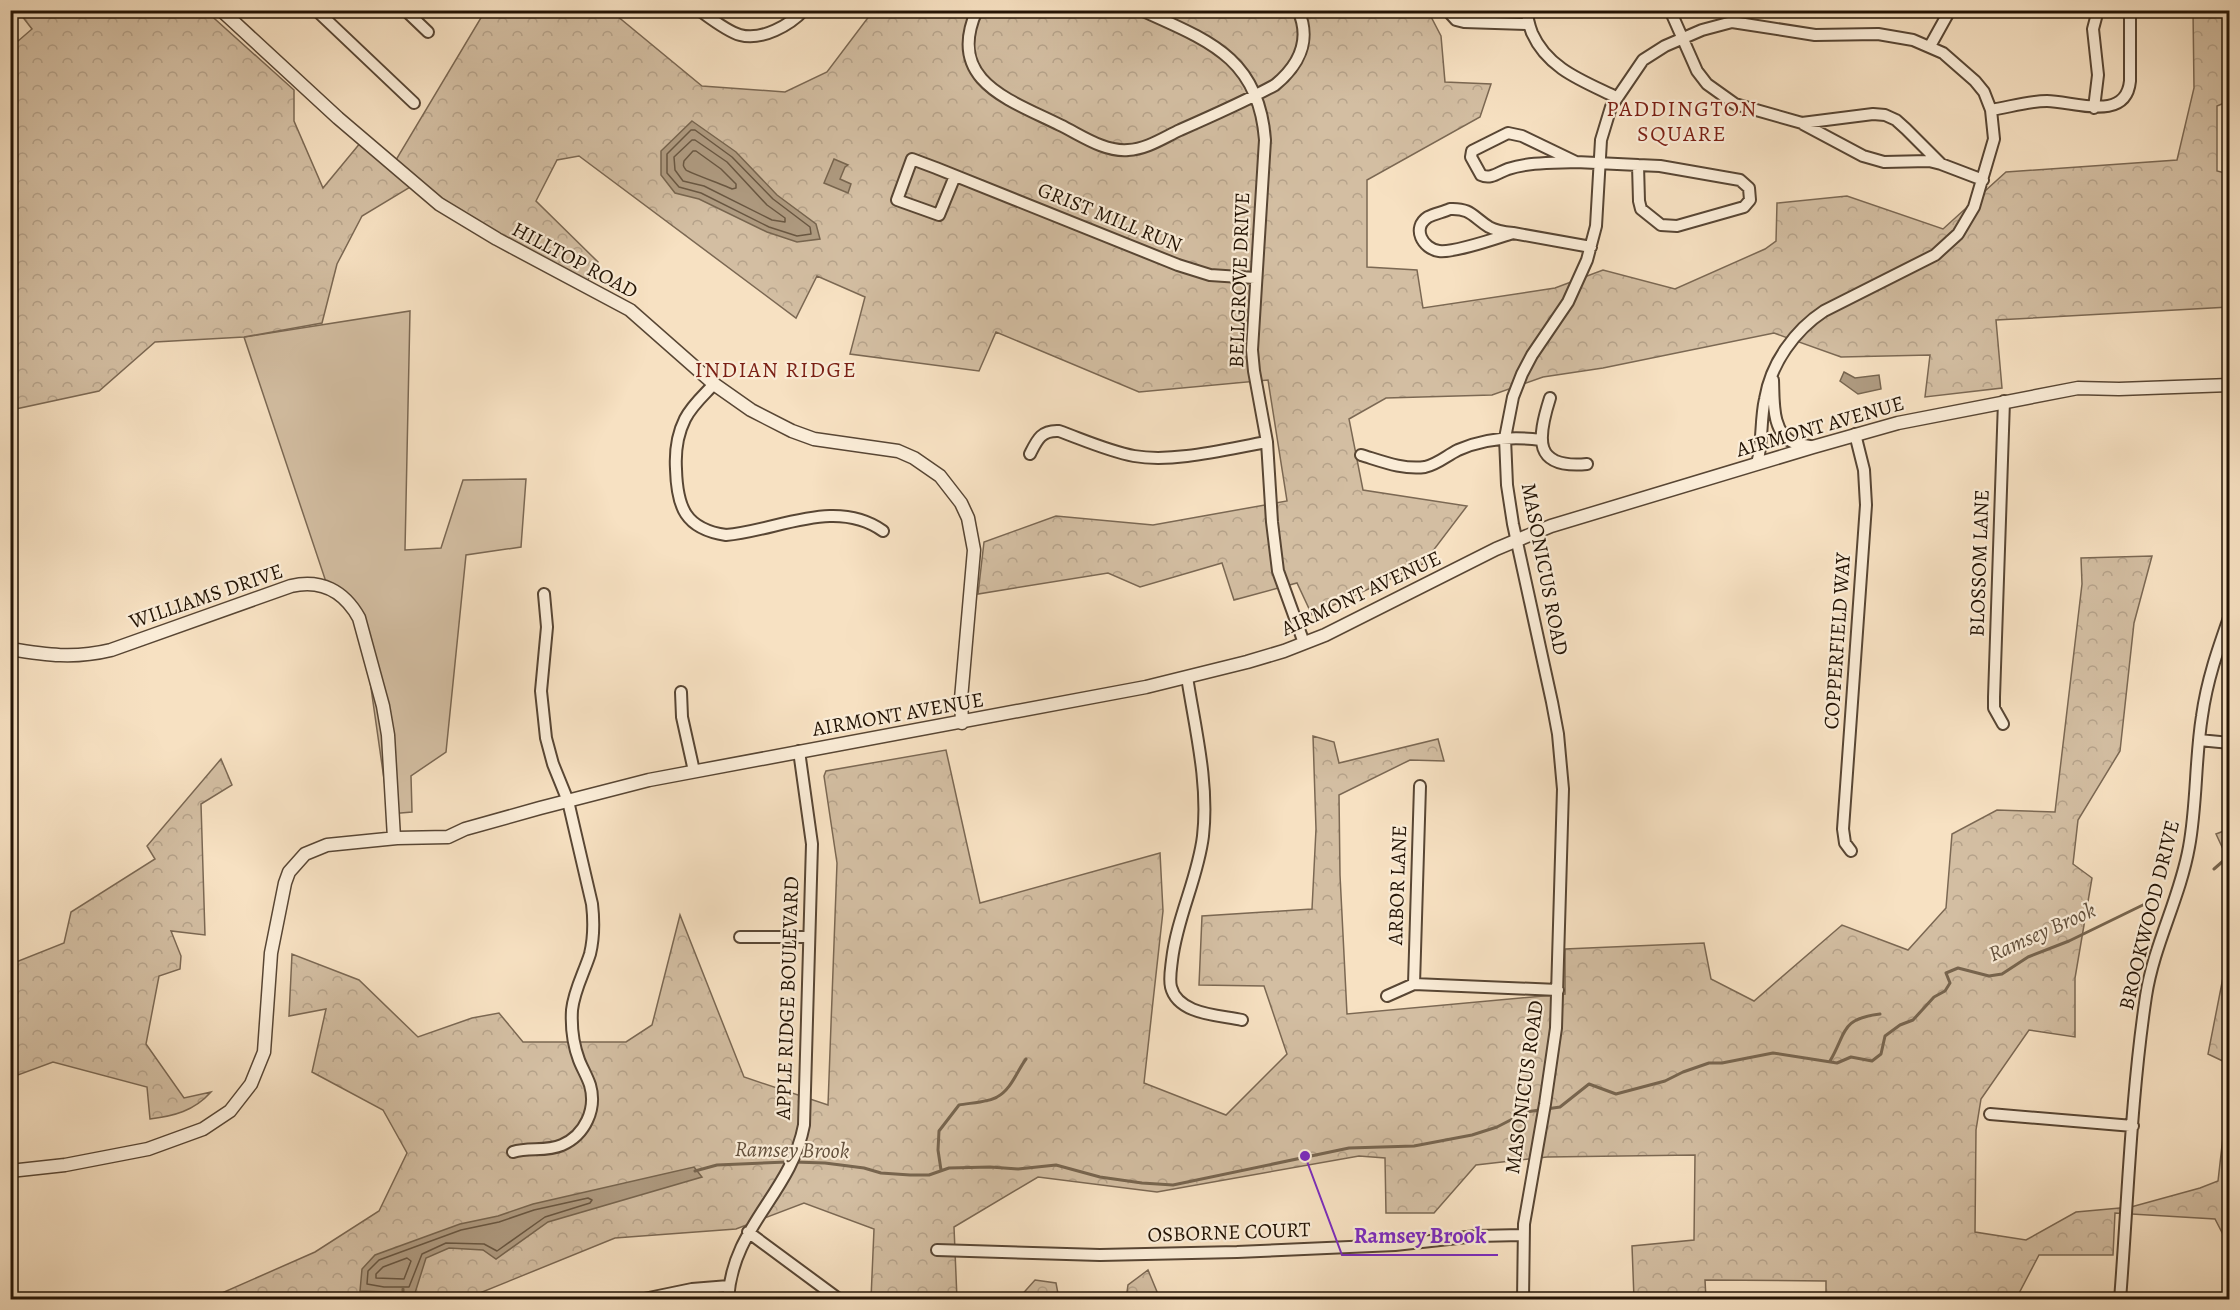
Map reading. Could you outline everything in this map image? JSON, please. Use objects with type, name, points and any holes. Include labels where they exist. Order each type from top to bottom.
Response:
[{"type":"street","name":"HILLTOP ROAD","points":[[221,10],[338,118],[439,204],[497,239],[630,310],[714,384],[751,410],[792,431],[841,444],[882,448],[914,458],[928,466],[952,489],[968,518],[974,550],[961,699],[962,723]]},
{"type":"street","points":[[316,10],[414,103]]},
{"type":"street","points":[[405,10],[429,32]]},
{"type":"street","points":[[699,10],[740,35],[754,35],[780,28],[804,10]]},
{"type":"street","points":[[977,10],[970,29],[968,47],[975,70],[982,81],[998,94],[1104,146],[1128,150],[1142,148],[1256,96],[1275,85],[1296,64],[1304,41],[1304,28],[1298,10]]},
{"type":"street","name":"BELLGROVE DRIVE","points":[[1141,10],[1206,40],[1219,49],[1242,72],[1256,96],[1261,111],[1265,140],[1252,350],[1268,442],[1272,522],[1278,571],[1304,643]]},
{"type":"street","points":[[1447,10],[1456,20],[1464,22],[1528,24]]},
{"type":"street","points":[[1527,10],[1528,24],[1535,39],[1553,63],[1571,75],[1616,96]]},
{"type":"street","points":[[1670,10],[1697,71],[1707,84],[1735,104],[1802,123],[1863,156],[1884,162],[1909,160],[1941,164],[1983,180]]},
{"type":"street","points":[[1930,46],[1950,10]]},
{"type":"street","points":[[2094,108],[2098,75],[2093,29],[2098,10]]},
{"type":"street","points":[[1991,110],[2046,101],[2094,108],[2121,101],[2129,92],[2130,10]]},
{"type":"street","name":"MASONICUS ROAD","points":[[1523,1299],[1522,1235],[1553,1052],[1557,990],[1562,779],[1552,702],[1507,485],[1505,438],[1513,397],[1532,355],[1568,302],[1578,283],[1591,247],[1598,205],[1601,140],[1605,121],[1616,96],[1643,60],[1682,37],[1716,25],[1732,16],[1815,35],[1878,34],[1930,46],[1943,53],[1975,81],[1984,92],[1991,110],[1994,138],[1983,180],[1967,220],[1958,234],[1935,255],[1808,321],[1785,349],[1765,396],[1762,444],[1757,464]]},
{"type":"street","points":[[1802,123],[1873,114],[1885,116],[1896,120],[1941,164]]},
{"type":"street","points":[[1576,162],[1516,133],[1502,135],[1475,149],[1471,158],[1477,170],[1485,177],[1527,165],[1576,162],[1638,165],[1740,180],[1749,188],[1750,200],[1744,207],[1677,226],[1661,225],[1641,209],[1638,165]]},
{"type":"street","name":"GRIST MILL RUN","points":[[955,176],[939,215],[897,200],[912,159],[955,176],[1178,266],[1210,275],[1255,278]]},
{"type":"street","points":[[1512,233],[1482,243],[1441,251],[1431,248],[1422,241],[1419,235],[1420,228],[1428,217],[1450,209],[1457,209],[1478,216],[1488,226],[1498,231],[1512,233],[1591,247]]},
{"type":"street","name":"MASONICUS ROAD","points":[[1773,376],[1774,411],[1784,437],[1794,443],[1813,447]]},
{"type":"street","points":[[714,384],[694,405],[686,418],[676,444],[676,492],[680,504],[693,522],[713,533],[726,535],[803,519],[850,516],[867,521],[883,531]]},
{"type":"street","name":"AIRMONT AVENUE","points":[[10,1171],[65,1165],[148,1149],[203,1129],[230,1111],[251,1084],[264,1052],[271,953],[285,883],[290,872],[305,854],[316,848],[394,838],[448,837],[465,830],[649,780],[1146,687],[1247,662],[1304,643],[1363,617],[1517,539],[1551,526],[1855,434],[2004,401],[2078,388],[2229,386]]},
{"type":"street","points":[[1550,398],[1541,440],[1545,454],[1563,465],[1587,464]]},
{"type":"street","name":"BLOSSOM LANE","points":[[2003,724],[1994,708],[1994,697],[2004,401]]},
{"type":"street","points":[[1030,454],[1038,437],[1051,430],[1105,449],[1136,456],[1161,457],[1268,442]]},
{"type":"street","name":"COPPERFIELD WAY","points":[[1851,851],[1845,843],[1843,829],[1866,505],[1864,470],[1855,434]]},
{"type":"street","points":[[1361,455],[1406,467],[1425,467],[1473,444],[1505,438],[1541,440]]},
{"type":"street","name":"WILLIAMS DRIVE","points":[[10,649],[53,656],[93,655],[291,586],[313,584],[335,591],[352,606],[359,618],[382,706],[391,764],[394,838]]},
{"type":"street","points":[[513,1152],[524,1148],[550,1149],[571,1140],[586,1125],[592,1103],[589,1082],[579,1059],[572,1025],[575,993],[590,953],[594,920],[568,801],[553,764],[542,712],[541,691],[547,627],[544,594]]},
{"type":"street","name":"BROOKWOOD DRIVE","points":[[2120,1299],[2139,1049],[2148,985],[2159,943],[2180,886],[2189,849],[2199,740],[2210,671],[2229,615]]},
{"type":"street","points":[[1187,676],[1204,797],[1204,822],[1200,855],[1173,952],[1171,987],[1176,997],[1186,1007],[1242,1020]]},
{"type":"street","points":[[681,692],[682,717],[694,771]]},
{"type":"street","points":[[2199,740],[2229,743]]},
{"type":"street","name":"APPLE RIDGE BOULEVARD","points":[[728,1299],[734,1263],[748,1232],[786,1175],[800,1142],[804,1125],[812,844],[799,751]]},
{"type":"street","name":"ARBOR LANE","points":[[1414,984],[1420,786]]},
{"type":"street","points":[[740,937],[809,937]]},
{"type":"street","points":[[1387,996],[1414,984],[1557,990]]},
{"type":"street","points":[[1990,1114],[2133,1126]]},
{"type":"street","points":[[748,1232],[840,1299]]},
{"type":"street","name":"OSBORNE COURT","points":[[937,1250],[1100,1255],[1237,1252],[1395,1245],[1476,1236],[1522,1235]]},
{"type":"street","points":[[639,1299],[692,1289],[729,1286]]},
{"type":"green space","points":[[18,11],[206,11],[294,90],[294,121],[323,188],[361,142],[393,165],[485,11],[611,11],[702,86],[785,92],[827,72],[873,11],[1428,11],[1441,36],[1445,82],[1491,84],[1480,117],[1367,180],[1367,267],[1417,270],[1423,308],[1555,288],[1603,270],[1675,289],[1765,249],[1776,241],[1777,203],[1847,196],[1943,229],[2006,172],[2177,160],[2194,88],[2193,11],[2229,11],[2229,101],[2217,106],[2217,171],[2229,174],[2229,307],[1996,320],[2002,388],[1925,397],[1930,355],[1841,357],[1774,333],[1603,368],[1543,377],[1492,395],[1386,398],[1349,419],[1363,490],[1467,506],[1423,564],[1312,615],[1297,583],[1234,600],[1222,563],[1140,587],[1108,573],[978,594],[984,542],[1056,516],[1153,525],[1287,501],[1268,380],[1139,392],[996,332],[979,371],[850,354],[865,297],[817,276],[796,318],[579,156],[557,160],[536,201],[598,262],[585,285],[415,184],[362,216],[337,264],[322,323],[244,337],[155,342],[99,391],[11,410],[10,48],[32,29]]},
{"type":"green space","points":[[410,311],[405,550],[441,548],[463,480],[526,479],[521,547],[466,555],[446,752],[411,776],[412,812],[389,814],[362,625],[326,582],[244,337]]},
{"type":"green space","points":[[2152,556],[2134,623],[2120,751],[2078,820],[2073,864],[2092,878],[2075,978],[2075,1037],[2029,1030],[1981,1099],[1976,1130],[1975,1232],[2026,1240],[2076,1212],[2131,1207],[2200,1188],[2218,1181],[2223,1137],[2229,1136],[2229,1246],[2215,1219],[2115,1213],[2113,1255],[2039,1255],[2016,1299],[1826,1299],[1826,1281],[1705,1280],[1706,1299],[1634,1299],[1632,1246],[1694,1240],[1695,1155],[1547,1157],[1476,1165],[1434,1213],[1386,1213],[1385,1158],[1359,1156],[1157,1192],[1038,1177],[954,1227],[957,1299],[871,1299],[874,1229],[804,1203],[736,1229],[615,1238],[465,1299],[206,1300],[315,1252],[379,1211],[407,1153],[383,1110],[312,1072],[326,1009],[289,1016],[292,954],[359,980],[418,1037],[472,1018],[499,1013],[523,1042],[626,1042],[652,1025],[680,915],[744,1077],[828,1105],[837,863],[824,776],[826,771],[946,750],[980,903],[1160,853],[1163,911],[1144,1083],[1226,1115],[1287,1054],[1264,986],[1199,985],[1202,916],[1312,909],[1316,829],[1313,736],[1334,742],[1339,763],[1438,739],[1444,761],[1410,760],[1339,795],[1340,875],[1347,1014],[1565,994],[1565,949],[1704,943],[1711,979],[1754,1001],[1842,925],[1908,950],[1946,908],[1952,834],[1997,810],[2055,812],[2082,584],[2081,558]]},
{"type":"green space","points":[[221,759],[232,785],[201,804],[205,935],[171,931],[181,956],[180,969],[159,976],[146,1044],[184,1098],[211,1092],[198,1104],[183,1112],[150,1119],[147,1087],[53,1062],[18,1075],[11,1070],[11,964],[64,943],[71,912],[155,859],[147,846]]},
{"type":"green space","points":[[2230,829],[2229,862],[2216,834]]},
{"type":"green space","points":[[2229,947],[2229,1064],[2208,1054]]},
{"type":"green space","points":[[1148,1270],[1160,1299],[1126,1299],[1128,1285]]},
{"type":"green space","points":[[1035,1280],[1056,1283],[1059,1299],[1018,1299]]},
{"type":"water","points":[[692,121],[736,152],[777,195],[816,224],[820,239],[797,242],[767,232],[699,199],[675,193],[661,175],[661,151]]},
{"type":"water","points":[[834,159],[848,165],[840,179],[851,184],[848,193],[824,183]]},
{"type":"water","points":[[1844,372],[1855,378],[1879,375],[1881,389],[1858,394],[1840,381]]},
{"type":"water","points":[[694,1167],[702,1177],[548,1222],[496,1259],[483,1250],[449,1248],[426,1258],[415,1293],[360,1291],[362,1269],[375,1255],[460,1224],[498,1216],[533,1204]]},
{"type":"waterway","name":"Ramsey Brook","points":[[2214,869],[2230,855]]},
{"type":"waterway","name":"Ramsey Brook","points":[[793,1162],[825,1163],[864,1168],[881,1173],[910,1175],[929,1175],[949,1168],[1018,1169],[1056,1165],[1100,1177],[1173,1185],[1349,1148],[1414,1146],[1472,1135],[1497,1127],[1526,1112],[1560,1107],[1589,1084],[1616,1094],[1665,1081],[1709,1063],[1722,1063],[1773,1053],[1837,1063],[1851,1057],[1872,1061],[1881,1054],[1885,1036],[1900,1025],[1913,1020],[1934,997],[1945,991],[1950,983],[1946,973],[1958,968],[1989,976],[2002,974],[2028,957],[2069,941],[2149,902]]},
{"type":"waterway","points":[[1830,1061],[1846,1028],[1851,1023],[1867,1016],[1880,1014]]},
{"type":"waterway","points":[[941,1170],[938,1150],[939,1131],[959,1105],[994,1099],[1002,1094],[1026,1059]]},
{"type":"waterway","name":"Ramsey Brook","points":[[695,1171],[717,1165],[787,1162]]},
{"type":"waterway","name":"Ramsey Brook","points":[[403,1289],[403,1300]]},
{"type":"place","name":"Ramsey Brook","points":[[1305,1156]]},
{"type":"district","name":"PADDINGTON SQUARE","points":[[1682,122]]},
{"type":"district","name":"INDIAN RIDGE","points":[[776,370]]}]
